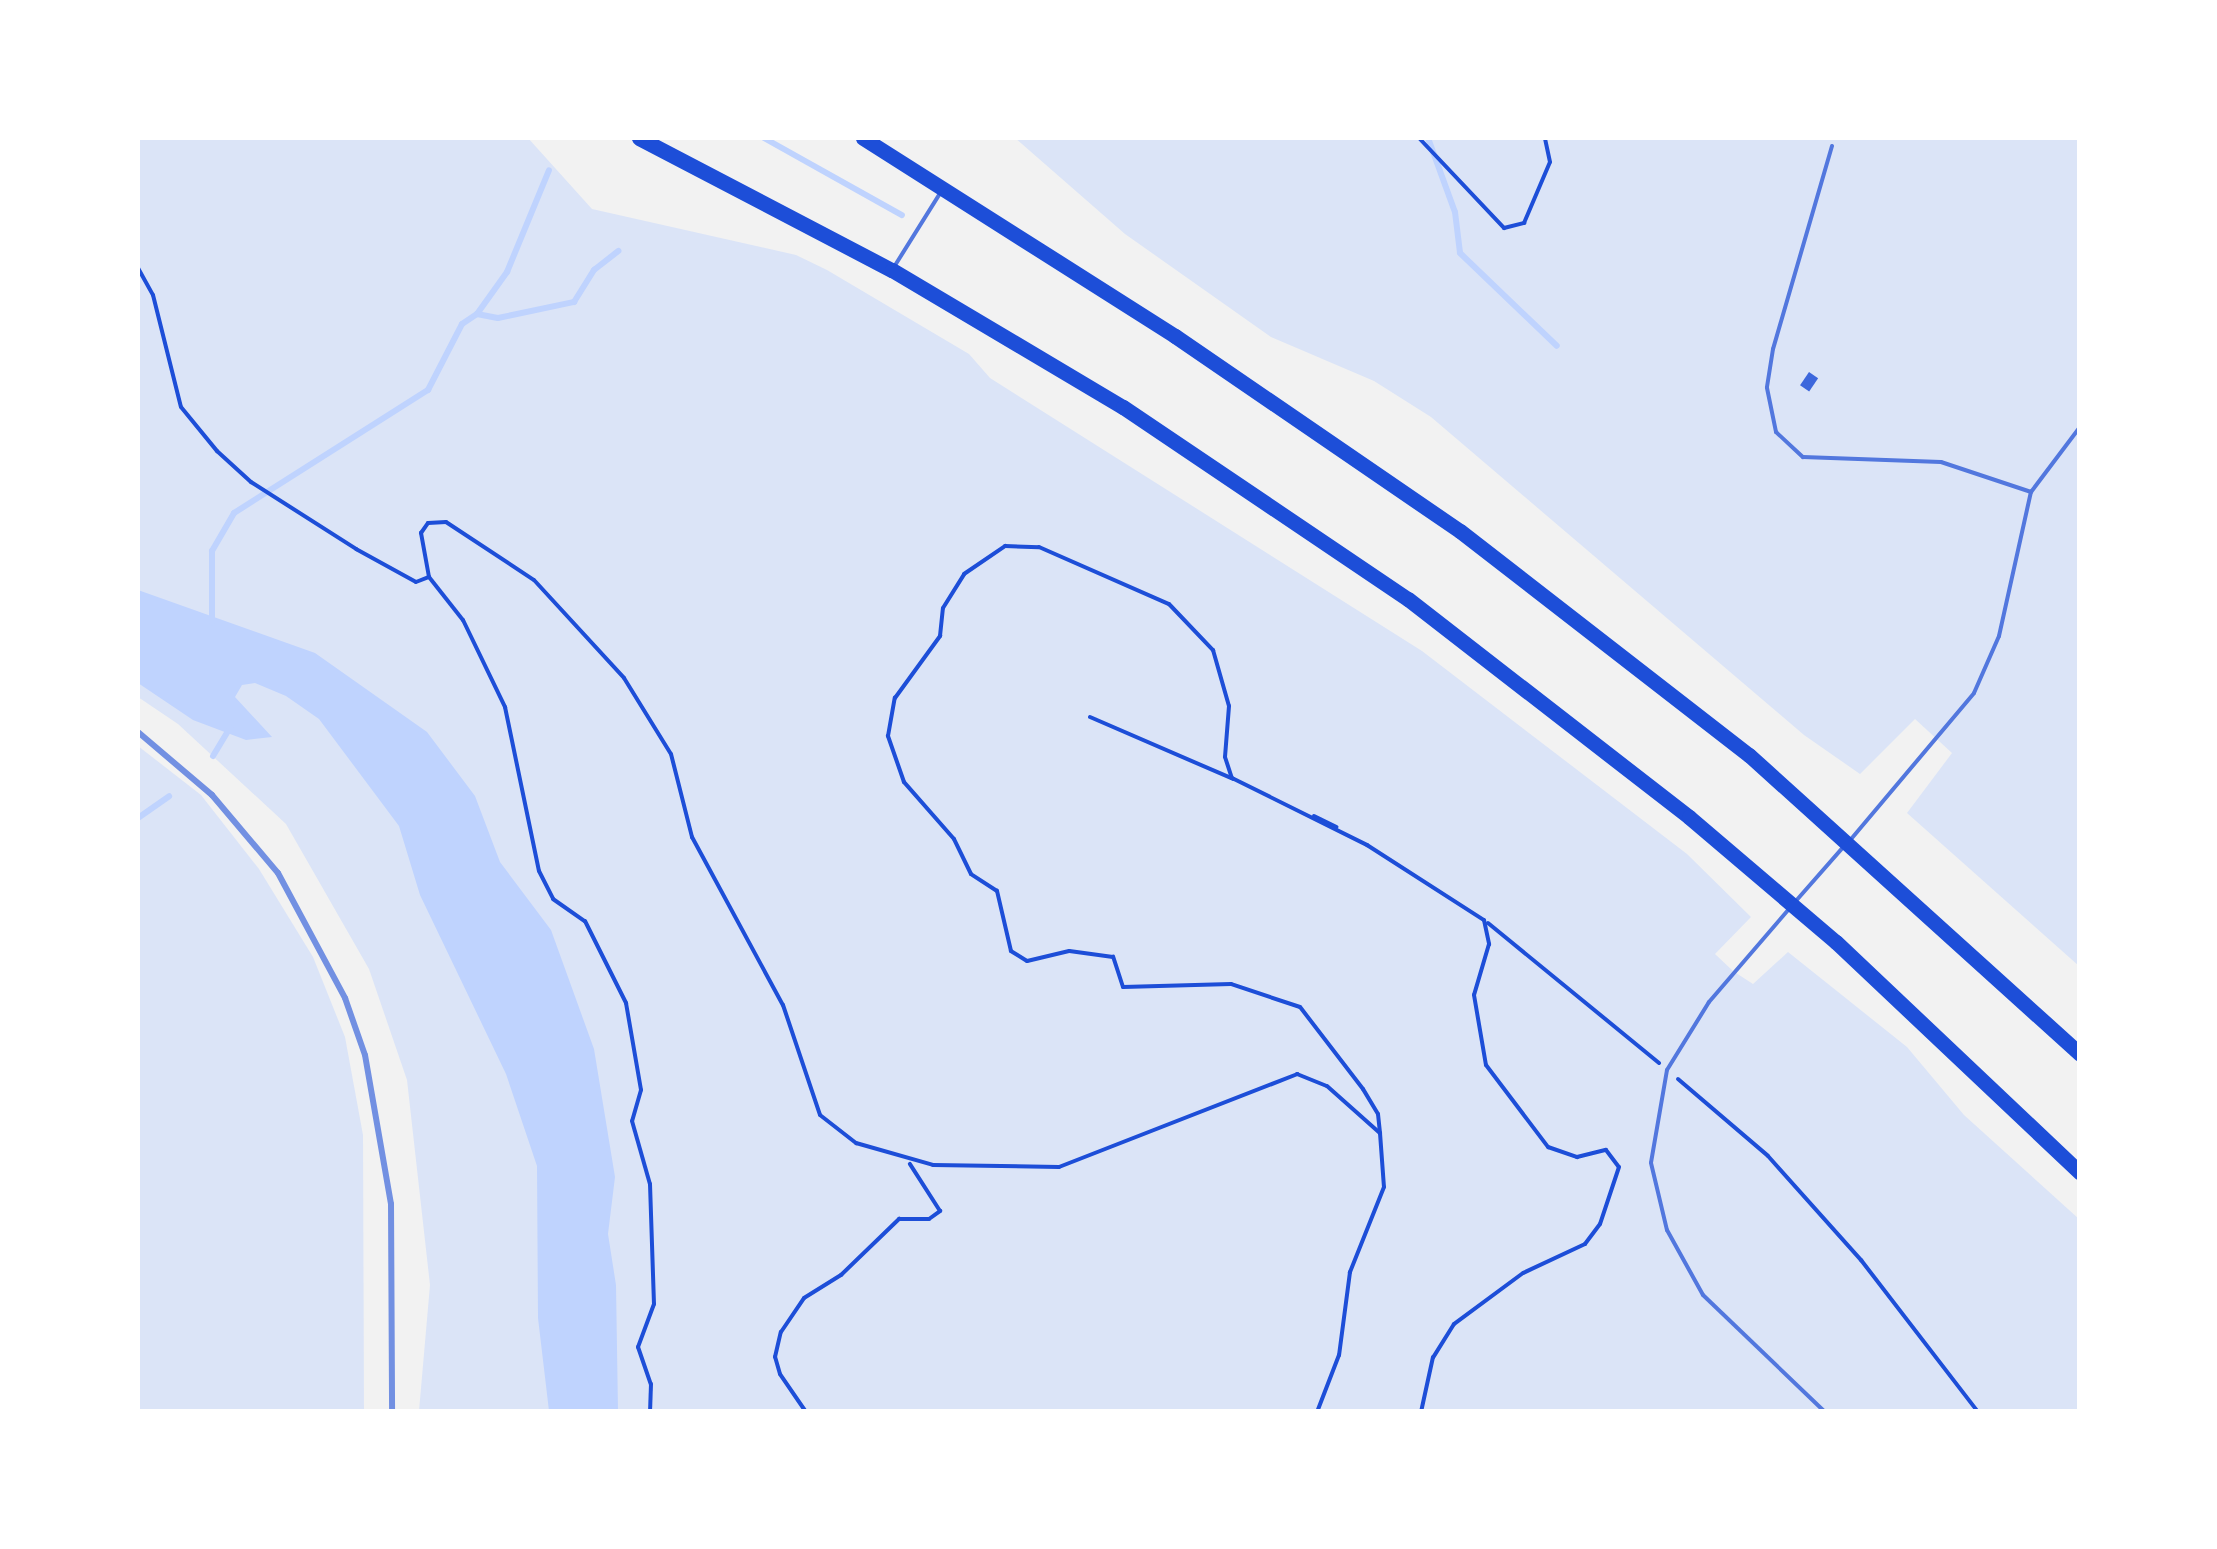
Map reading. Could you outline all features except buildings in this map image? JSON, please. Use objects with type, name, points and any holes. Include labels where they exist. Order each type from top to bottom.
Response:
[{"type":"highway","points":[[639,138],[892,270],[1278,508],[1533,692],[1836,942],[2080,1173]]},
{"type":"highway","points":[[862,138],[944,186],[1305,424],[1570,614],[1893,879],[2080,1054]]},
{"type":"lane","points":[[1832,146],[1772,348],[1767,388],[1776,432],[1803,457],[1941,462],[2030,492]]},
{"type":"lane","points":[[892,270],[944,186]]},
{"type":"lane","points":[[1826,1412],[1726,1322],[1683,1265],[1651,1163],[1667,1070],[1744,960],[1951,724],[1990,662],[2030,492],[2080,426]]},
{"type":"path","points":[[1419,138],[1504,228],[1524,222],[1550,162],[1544,138]]},
{"type":"path","points":[[138,268],[153,295],[182,407],[216,451],[251,482],[356,549],[416,582],[429,577]]},
{"type":"path","points":[[650,1412],[651,1384],[638,1347],[654,1304],[650,1184],[632,1122],[641,1090],[626,1002],[584,921],[553,898],[539,871],[505,707],[463,620],[429,577],[421,533],[428,523],[446,522],[534,580],[618,672],[671,754],[692,837],[783,1004],[820,1115],[856,1142],[907,1161],[998,1170],[1058,1167],[1297,1074],[1327,1086],[1380,1134]]},
{"type":"path","points":[[1232,778],[1225,757],[1229,706],[1213,650],[1154,592],[1122,587],[1039,547],[1005,546],[964,574],[943,608],[940,636],[890,716],[890,749],[904,782],[954,839],[971,874],[997,890],[1011,951],[1027,961],[1069,951],[1113,957],[1123,987],[1231,984],[1300,1007],[1362,1089],[1380,1134],[1384,1187],[1350,1272],[1339,1355],[1316,1412]]},
{"type":"path","points":[[1090,717],[1329,822],[1428,880],[1484,920],[1768,1156],[1861,1260],[1978,1412]]},
{"type":"path","points":[[1422,1412],[1433,1357],[1454,1324],[1524,1273],[1585,1244],[1600,1224],[1618,1167],[1606,1150],[1578,1156],[1548,1147],[1486,1065],[1474,995],[1489,944],[1484,920]]},
{"type":"path","points":[[806,1412],[780,1374],[775,1357],[781,1332],[804,1298],[840,1275],[899,1219],[930,1219],[940,1211],[907,1161]]},
{"type":"shaded area","points":[[138,138],[528,138],[592,209],[796,255],[827,270],[969,354],[990,378],[1422,651],[1687,854],[1751,917],[1715,954],[1733,971],[1753,984],[1788,952],[1907,1047],[1964,1115],[2079,1219],[2079,1411],[419,1411],[430,1285],[407,1080],[369,969],[286,824],[178,724],[138,697]]},
{"type":"shaded area","points":[[1015,138],[2079,138],[2079,966],[1907,813],[1952,753],[1915,719],[1860,774],[1804,735],[1431,417],[1374,381],[1271,337],[1125,234]]},
{"type":"shaded area","points":[[138,746],[201,795],[259,869],[313,957],[345,1037],[363,1135],[364,1411],[138,1411]]},
{"type":"water","points":[[138,590],[315,653],[427,732],[475,796],[500,862],[551,930],[594,1049],[615,1177],[608,1234],[616,1285],[618,1411],[549,1411],[538,1318],[537,1166],[506,1074],[420,895],[399,826],[319,719],[286,696],[255,683],[242,685],[235,697],[272,737],[246,740],[193,720],[138,683]]},
{"type":"waterway","points":[[764,138],[902,215]]},
{"type":"waterway","points":[[1428,138],[1455,212],[1460,253],[1557,346]]},
{"type":"waterway","points":[[477,314],[507,272],[549,170]]},
{"type":"waterway","points":[[212,623],[212,551],[234,513],[428,390],[462,324],[477,314],[498,318],[574,302],[594,270],[618,251]]},
{"type":"waterway","points":[[213,756],[230,728]]},
{"type":"waterway","points":[[138,818],[169,796]]},
{"type":"railway","points":[[138,732],[212,795],[278,873],[345,998],[365,1055],[391,1204],[392,1412]]}]
